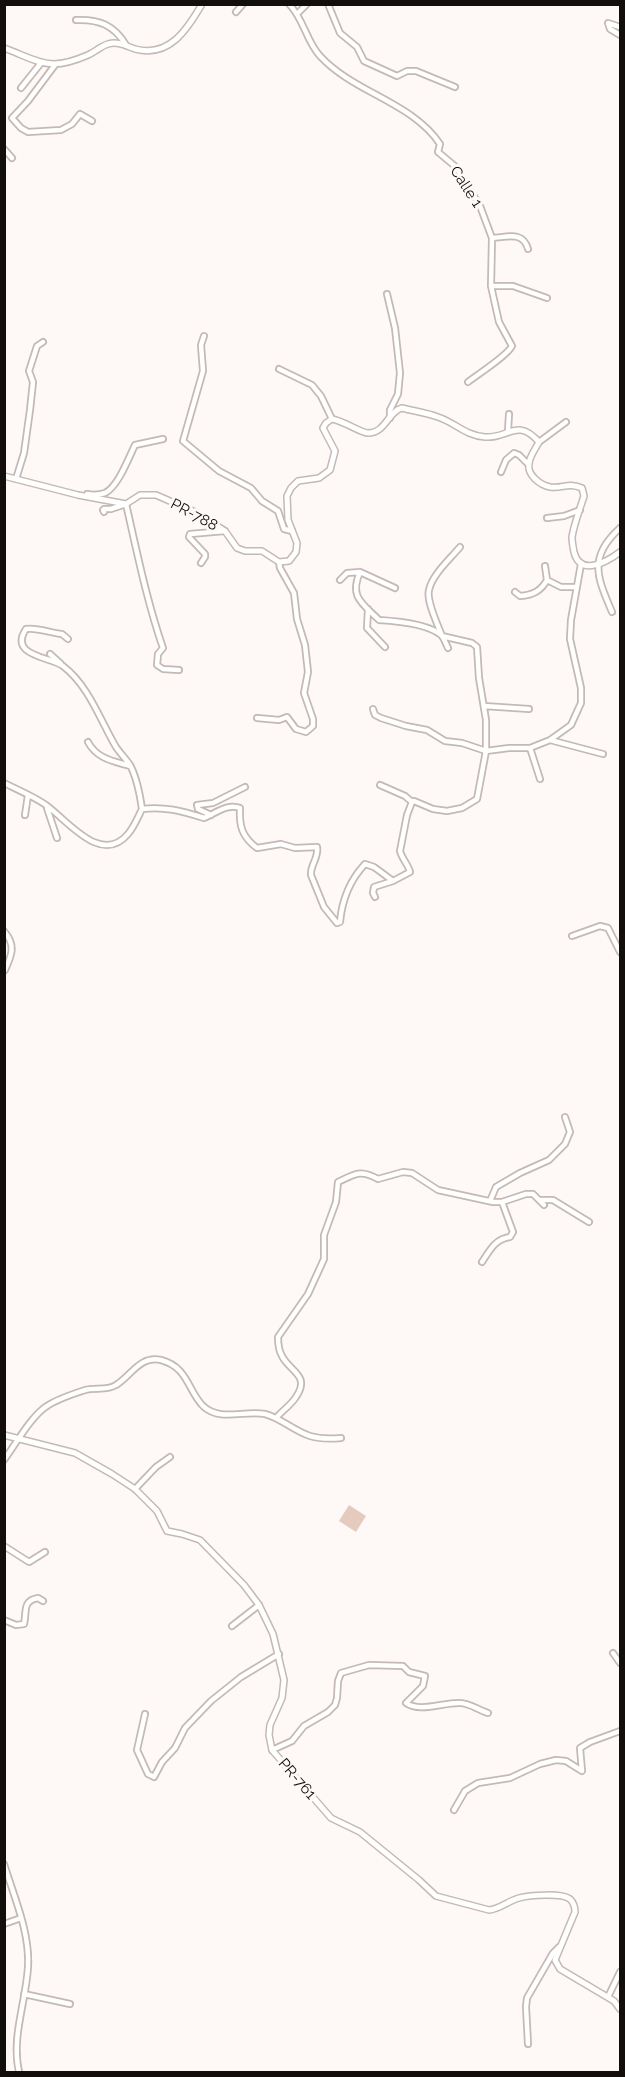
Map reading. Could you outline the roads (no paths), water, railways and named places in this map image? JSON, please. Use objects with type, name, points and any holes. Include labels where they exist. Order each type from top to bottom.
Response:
[{"type":"street","points":[[4,48],[41,63],[55,65],[88,55],[108,44],[118,43],[151,51],[174,43],[191,23],[202,4]]},
{"type":"street","points":[[236,12],[243,4]]},
{"type":"street","name":"Calle 1","points":[[289,4],[298,13],[312,45],[320,56],[341,74],[414,117],[432,132],[440,144],[438,152],[456,167],[480,206],[492,238],[491,286],[499,322],[512,346],[508,353],[468,382]]},
{"type":"street","points":[[298,13],[307,4]]},
{"type":"street","points":[[328,4],[340,33],[357,47],[364,61],[397,76],[407,71],[416,71],[455,87]]},
{"type":"street","points":[[76,20],[93,19],[104,23],[120,35],[126,45]]},
{"type":"street","points":[[621,27],[608,23],[610,29],[621,35]]},
{"type":"street","points":[[21,88],[41,63]]},
{"type":"street","points":[[55,65],[12,118],[28,132],[61,130],[72,124],[80,114],[92,121]]},
{"type":"street","points":[[4,149],[12,158]]},
{"type":"street","points":[[492,238],[521,237],[526,240],[528,249]]},
{"type":"street","points":[[491,286],[513,285],[547,298]]},
{"type":"street","points":[[387,294],[395,328],[400,373],[398,394],[390,410],[390,418]]},
{"type":"street","points":[[204,336],[201,345],[203,372],[183,441],[219,471],[251,488],[262,501],[278,511],[284,529],[292,531]]},
{"type":"street","points":[[16,479],[24,453],[30,410],[33,382],[29,371],[37,346],[43,342]]},
{"type":"street","points":[[279,369],[312,385],[321,396],[332,419]]},
{"type":"street","points":[[257,718],[279,720],[286,717],[296,729],[306,732],[313,726],[313,719],[304,693],[308,672],[305,645],[297,619],[294,593],[279,562],[289,561],[296,552],[297,543],[288,520],[287,496],[291,488],[298,481],[320,478],[330,470],[335,451],[323,428],[326,423],[332,419],[343,421],[367,433],[380,430],[397,409],[402,408],[440,417],[468,434],[487,437],[508,431],[526,431],[539,442]]},
{"type":"street","points":[[508,431],[509,414]]},
{"type":"street","points":[[528,464],[539,442],[566,422]]},
{"type":"street","points":[[78,495],[96,495],[107,492],[118,480],[135,445],[163,439]]},
{"type":"street","points":[[373,709],[375,715],[381,718],[427,730],[445,741],[462,743],[486,751],[530,748],[550,740],[571,725],[581,703],[581,688],[570,639],[580,564],[575,555],[572,538],[584,496],[582,489],[573,484],[552,487],[542,485],[531,474],[528,464],[514,453],[506,460],[501,472]]},
{"type":"street","name":"PR-788","points":[[4,476],[78,495],[126,504],[140,495],[156,495],[195,512],[225,531],[237,548],[245,551],[262,551],[279,562]]},
{"type":"street","points":[[104,512],[103,509],[121,507],[126,504],[153,623],[163,648],[158,654],[157,665],[163,669],[179,670]]},
{"type":"street","points":[[547,518],[564,516],[580,510]]},
{"type":"street","points":[[612,612],[600,585],[598,564],[607,540],[621,528]]},
{"type":"street","points":[[201,563],[205,554],[191,540],[190,534],[225,531]]},
{"type":"street","points":[[448,648],[428,592],[434,579],[460,547]]},
{"type":"street","points":[[580,564],[589,567],[621,552]]},
{"type":"street","points":[[515,592],[520,596],[530,595],[542,588],[547,580],[545,566]]},
{"type":"street","points":[[360,572],[355,583],[355,591],[379,620],[405,622],[427,628],[442,636],[472,643],[477,647],[479,678],[486,720],[486,751],[480,789],[474,801],[462,808],[447,811],[433,809],[412,802],[405,796],[380,785]]},
{"type":"street","points":[[340,580],[347,573],[360,572],[395,588]]},
{"type":"street","points":[[547,580],[561,587],[577,587]]},
{"type":"street","points":[[369,609],[367,628],[385,647]]},
{"type":"street","points":[[62,665],[28,652],[22,644],[21,635],[26,629],[31,628],[62,634],[68,639]]},
{"type":"street","points":[[4,783],[46,806],[76,832],[96,843],[106,845],[116,843],[128,834],[142,809],[140,794],[130,766],[79,682],[50,654]]},
{"type":"street","points":[[484,706],[529,709]]},
{"type":"street","points":[[550,740],[603,754]]},
{"type":"street","points":[[88,742],[98,756],[130,766]]},
{"type":"street","points":[[530,748],[540,779]]},
{"type":"street","points":[[211,815],[198,809],[197,805],[213,803],[245,787]]},
{"type":"street","points":[[25,815],[28,795]]},
{"type":"street","points":[[375,897],[374,886],[393,881],[410,872],[409,865],[400,851],[412,802]]},
{"type":"street","points":[[46,806],[57,838]]},
{"type":"street","points":[[142,809],[159,807],[181,810],[204,818],[237,806],[240,808],[239,822],[242,832],[247,841],[257,848],[281,844],[295,848],[317,847],[318,853],[311,875],[324,907],[337,923],[340,922],[341,907],[349,887],[365,864],[374,867],[393,881]]},
{"type":"street","points":[[572,936],[600,926],[608,928],[621,952]]},
{"type":"street","points":[[4,931],[12,943],[12,955],[5,970]]},
{"type":"street","points":[[490,1201],[496,1187],[549,1160],[565,1144],[570,1132],[565,1117]]},
{"type":"street","points":[[276,1418],[296,1397],[301,1386],[299,1374],[282,1358],[278,1337],[308,1294],[324,1259],[324,1235],[336,1202],[338,1182],[358,1173],[367,1173],[378,1179],[411,1173],[438,1190],[502,1202],[533,1194],[544,1205]]},
{"type":"street","points":[[540,1200],[553,1200],[589,1222]]},
{"type":"street","points":[[482,1262],[497,1241],[510,1237],[513,1232],[502,1202]]},
{"type":"street","points":[[4,1460],[46,1406],[87,1389],[110,1388],[141,1363],[153,1359],[164,1361],[179,1370],[188,1380],[202,1406],[214,1413],[227,1415],[251,1413],[276,1418],[309,1436],[324,1439],[341,1438]]},
{"type":"street","name":"PR-761","points":[[4,1435],[75,1453],[112,1474],[135,1489],[156,1511],[167,1532],[200,1540],[244,1585],[259,1605],[273,1635],[284,1680],[282,1698],[270,1725],[272,1750],[331,1818],[360,1832],[436,1896],[489,1910],[518,1898],[555,1895],[570,1899],[575,1912],[572,1923],[559,1947]]},
{"type":"street","points":[[135,1489],[156,1467],[170,1457]]},
{"type":"street","points":[[4,1546],[29,1562],[45,1552]]},
{"type":"street","points":[[4,1620],[16,1625],[24,1624],[25,1606],[28,1602],[38,1598],[43,1601]]},
{"type":"street","points":[[232,1626],[259,1605]]},
{"type":"street","points":[[613,1653],[621,1663]]},
{"type":"street","points":[[145,1714],[137,1750],[148,1774],[154,1777],[162,1762],[175,1748],[185,1728],[211,1701],[241,1677],[279,1654]]},
{"type":"street","points":[[272,1750],[292,1741],[304,1726],[334,1705],[341,1673],[369,1665],[403,1666],[409,1672],[425,1676],[423,1686],[406,1703],[410,1706],[424,1707],[462,1703],[488,1713]]},
{"type":"street","points":[[454,1810],[465,1791],[478,1783],[510,1778],[540,1764],[556,1760],[566,1761],[582,1771],[580,1748],[621,1731]]},
{"type":"street","points":[[4,1864],[21,1918],[28,1953],[19,2031],[19,2073]]},
{"type":"street","points":[[4,1924],[21,1918]]},
{"type":"street","points":[[559,1947],[555,1960],[560,1969],[608,1997],[621,2009]]},
{"type":"street","points":[[528,2044],[525,2007],[527,1998],[553,1953],[559,1947]]},
{"type":"street","points":[[608,1997],[621,1972]]},
{"type":"street","points":[[24,1994],[70,2004]]}]
